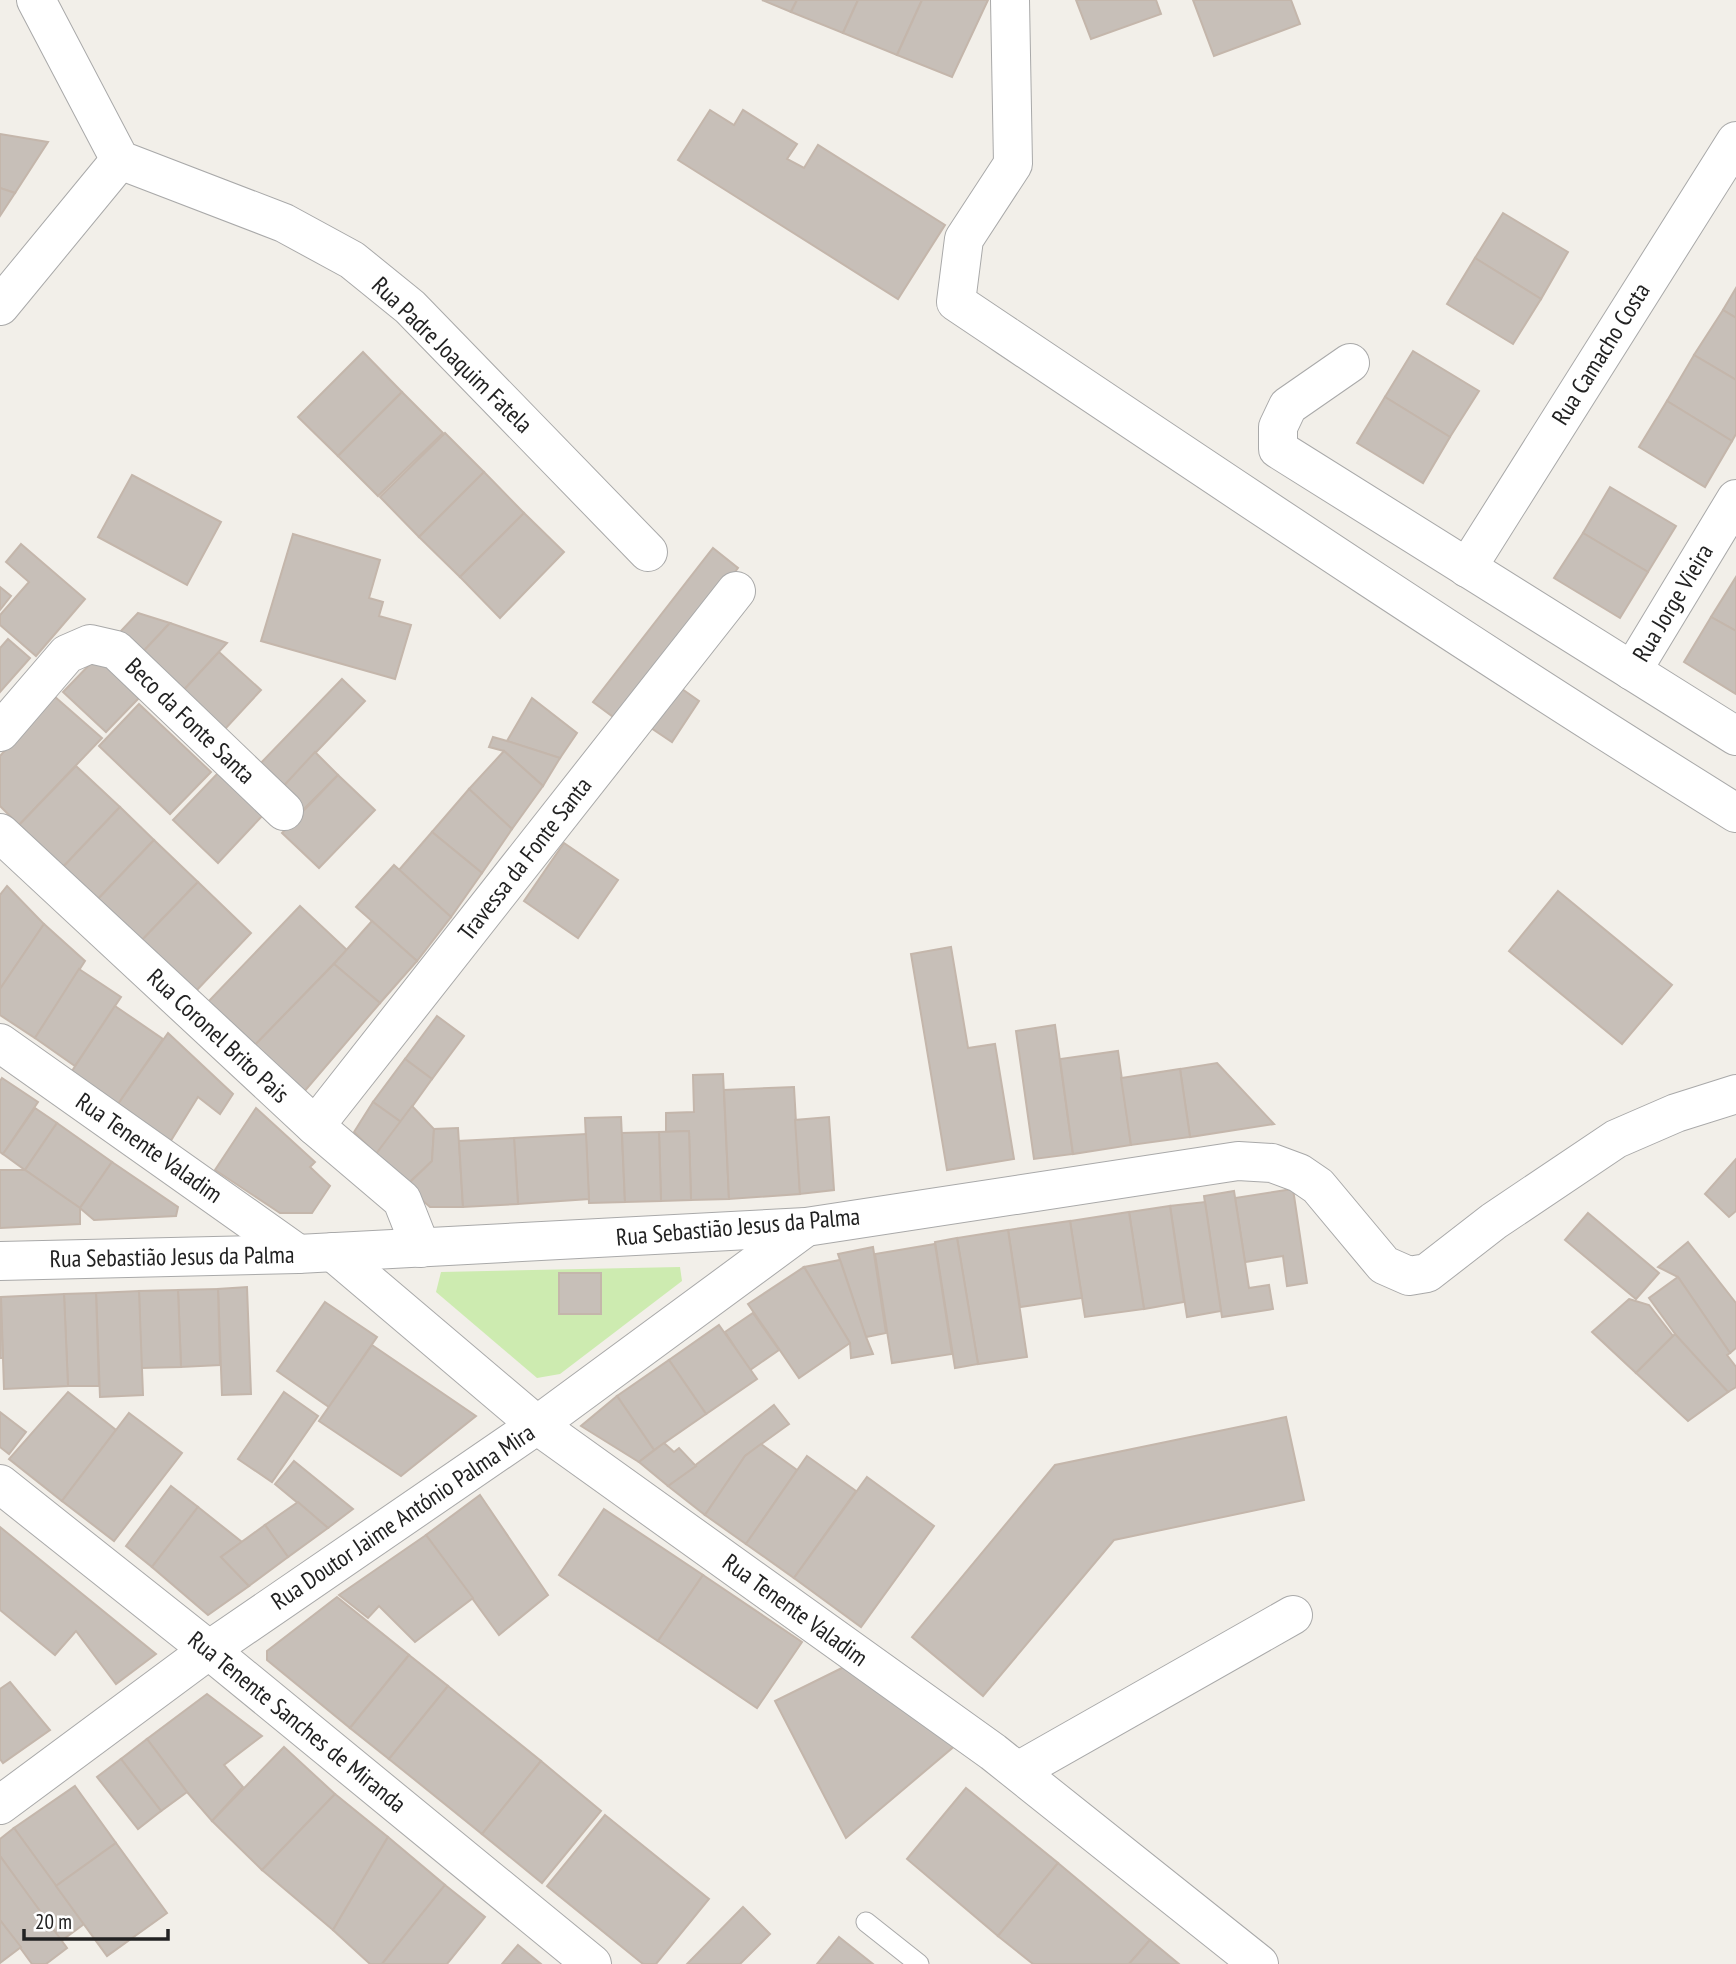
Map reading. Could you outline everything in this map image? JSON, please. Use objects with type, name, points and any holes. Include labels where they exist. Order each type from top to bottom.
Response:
[{"type":"street","points":[[0,306],[120,160],[36,0]]},
{"type":"street","points":[[1010,0],[1013,164],[964,239],[956,302],[1247,496],[1736,813]]},
{"type":"street","name":"Rua Camacho Costa","points":[[1467,568],[1736,141]]},
{"type":"street","name":"Rua Padre Joaquim Fatela","points":[[120,160],[284,223],[352,260],[410,307],[648,552]]},
{"type":"street","points":[[1350,363],[1288,406],[1278,427],[1278,449],[1736,736]]},
{"type":"street","name":"Rua Jorge Vieira","points":[[1632,671],[1736,499]]},
{"type":"street","name":"Travessa da Fonte Santa","points":[[314,1126],[736,591]]},
{"type":"street","name":"Beco da Fonte Santa","points":[[0,732],[66,654],[90,645],[116,650],[284,811]]},
{"type":"street","name":"Rua Coronel Brito Pais","points":[[0,833],[314,1126],[402,1200],[421,1248]]},
{"type":"street","name":"Rua Tenente Valadim","points":[[0,1043],[315,1253],[537,1424],[1018,1771],[1259,1964]]},
{"type":"street","name":"Rua Sebastião Jesus da Palma","points":[[0,1261],[315,1253],[806,1227],[1238,1161],[1272,1163],[1299,1173],[1318,1186],[1384,1265],[1409,1276],[1427,1273],[1494,1221],[1616,1139],[1676,1113],[1736,1094]]},
{"type":"street","name":"Rua Doutor Jaime António Palma Mira","points":[[0,1805],[209,1650],[537,1424],[806,1227]]},
{"type":"street","name":"Rua Tenente Sanches de Miranda","points":[[0,1484],[209,1650],[592,1964]]},
{"type":"street","points":[[1018,1771],[1293,1615]]},
{"type":"lane","points":[[866,1922],[919,1964]]},
{"type":"green space","points":[[680,1267],[682,1281],[560,1374],[537,1378],[436,1292],[441,1272]]},
{"type":"building","points":[[762,0],[797,0],[791,12]]},
{"type":"building","points":[[797,0],[858,0],[843,33],[791,12]]},
{"type":"building","points":[[858,0],[922,0],[897,55],[843,33]]},
{"type":"building","points":[[922,0],[988,0],[952,77],[897,55]]},
{"type":"building","points":[[1076,0],[1156,0],[1161,14],[1091,39]]},
{"type":"building","points":[[1193,0],[1291,0],[1300,24],[1214,56]]},
{"type":"building","points":[[710,110],[734,125],[743,110],[797,144],[787,159],[804,168],[818,145],[945,225],[898,299],[678,160]]},
{"type":"building","points":[[0,134],[48,142],[15,193],[0,188]]},
{"type":"building","points":[[0,188],[15,193],[0,216]]},
{"type":"building","points":[[1503,213],[1568,252],[1541,299],[1475,258]]},
{"type":"building","points":[[1475,258],[1541,299],[1513,344],[1447,304]]},
{"type":"building","points":[[1736,288],[1736,318],[1723,310]]},
{"type":"building","points":[[1723,310],[1736,318],[1736,380],[1694,355]]},
{"type":"building","points":[[1413,351],[1479,391],[1450,437],[1385,397]]},
{"type":"building","points":[[363,352],[402,392],[338,456],[298,417]]},
{"type":"building","points":[[1694,355],[1736,380],[1736,434],[1732,441],[1667,401]]},
{"type":"building","points":[[402,392],[443,433],[378,496],[338,456]]},
{"type":"building","points":[[1385,397],[1450,437],[1423,483],[1357,443]]},
{"type":"building","points":[[1667,401],[1732,441],[1705,487],[1639,447]]},
{"type":"building","points":[[445,433],[484,472],[419,537],[380,497]]},
{"type":"building","points":[[484,472],[524,513],[460,577],[419,537]]},
{"type":"building","points":[[132,475],[221,522],[187,585],[98,537]]},
{"type":"building","points":[[1610,487],[1676,526],[1648,572],[1583,533]]},
{"type":"building","points":[[524,513],[564,552],[500,618],[460,577]]},
{"type":"building","points":[[1583,533],[1648,572],[1620,618],[1554,578]]},
{"type":"building","points":[[293,534],[380,560],[369,598],[383,602],[379,616],[411,625],[395,679],[261,641]]},
{"type":"building","points":[[21,544],[85,599],[36,656],[0,625],[0,615],[29,582],[6,562]]},
{"type":"building","points":[[713,548],[738,568],[620,722],[593,702]]},
{"type":"building","points":[[1736,577],[1736,631],[1711,617]]},
{"type":"building","points":[[0,587],[11,596],[0,610]]},
{"type":"building","points":[[138,613],[170,623],[139,656],[119,633]]},
{"type":"building","points":[[1711,617],[1736,631],[1736,694],[1684,662]]},
{"type":"building","points":[[170,623],[227,643],[181,693],[139,656]]},
{"type":"building","points":[[8,639],[30,658],[0,692],[0,648]]},
{"type":"building","points":[[219,652],[261,690],[224,730],[181,693]]},
{"type":"building","points":[[97,657],[139,698],[106,732],[63,692]]},
{"type":"building","points":[[342,679],[365,701],[280,790],[257,767]]},
{"type":"building","points":[[675,684],[699,701],[672,742],[648,726]]},
{"type":"building","points":[[54,696],[102,738],[19,825],[0,806],[0,756]]},
{"type":"building","points":[[532,698],[577,733],[560,758],[507,741]]},
{"type":"building","points":[[139,704],[211,772],[170,814],[99,746]]},
{"type":"building","points":[[493,737],[560,758],[543,786],[504,751],[489,747]]},
{"type":"building","points":[[504,751],[543,786],[512,829],[469,789]]},
{"type":"building","points":[[315,752],[338,775],[303,810],[280,790]]},
{"type":"building","points":[[76,766],[120,807],[63,867],[19,825]]},
{"type":"building","points":[[220,771],[264,814],[218,863],[173,820]]},
{"type":"building","points":[[338,775],[375,810],[319,868],[282,833]]},
{"type":"building","points":[[469,789],[512,829],[482,873],[432,832]]},
{"type":"building","points":[[120,807],[154,840],[98,899],[63,867]]},
{"type":"building","points":[[432,832],[482,873],[451,917],[399,870]]},
{"type":"building","points":[[154,840],[198,882],[142,940],[98,899]]},
{"type":"building","points":[[564,843],[618,880],[578,938],[524,901]]},
{"type":"building","points":[[394,865],[451,917],[417,961],[356,907]]},
{"type":"building","points":[[198,882],[251,933],[195,992],[142,940]]},
{"type":"building","points":[[7,886],[44,924],[0,989],[0,895]]},
{"type":"building","points":[[1558,891],[1672,985],[1622,1044],[1509,951]]},
{"type":"building","points":[[300,906],[347,950],[254,1046],[208,1002]]},
{"type":"building","points":[[372,921],[417,961],[380,1003],[334,964]]},
{"type":"building","points":[[44,924],[85,961],[35,1038],[0,1015],[0,989]]},
{"type":"building","points":[[951,947],[968,1048],[995,1044],[1014,1159],[947,1170],[911,954]]},
{"type":"building","points":[[334,964],[380,1003],[303,1093],[254,1046]]},
{"type":"building","points":[[79,969],[121,997],[75,1066],[35,1038]]},
{"type":"building","points":[[115,1006],[163,1039],[116,1107],[68,1077]]},
{"type":"building","points":[[437,1016],[464,1036],[432,1079],[405,1059]]},
{"type":"building","points":[[1055,1025],[1073,1154],[1034,1159],[1016,1031]]},
{"type":"building","points":[[168,1033],[233,1094],[220,1114],[198,1097],[170,1142],[116,1107]]},
{"type":"building","points":[[1118,1051],[1131,1145],[1073,1154],[1060,1059]]},
{"type":"building","points":[[405,1059],[432,1079],[401,1122],[373,1102]]},
{"type":"building","points":[[1217,1063],[1274,1124],[1190,1137],[1180,1069]]},
{"type":"building","points":[[1180,1069],[1190,1137],[1131,1145],[1121,1078]]},
{"type":"building","points":[[723,1074],[729,1199],[691,1200],[689,1131],[666,1132],[666,1113],[694,1112],[693,1075]]},
{"type":"building","points":[[2,1078],[38,1102],[3,1154],[0,1152]]},
{"type":"building","points":[[794,1087],[800,1194],[729,1199],[724,1090]]},
{"type":"building","points":[[373,1102],[401,1122],[376,1154],[354,1132]]},
{"type":"building","points":[[412,1106],[434,1129],[432,1161],[409,1183],[376,1154]]},
{"type":"building","points":[[35,1108],[57,1123],[25,1170],[3,1154]]},
{"type":"building","points":[[256,1108],[315,1162],[310,1167],[330,1186],[312,1213],[280,1213],[215,1170]]},
{"type":"building","points":[[621,1117],[625,1202],[589,1203],[585,1118]]},
{"type":"building","points":[[829,1117],[834,1190],[800,1194],[795,1120]]},
{"type":"building","points":[[57,1123],[112,1162],[80,1208],[25,1170]]},
{"type":"building","points":[[458,1128],[463,1207],[430,1207],[406,1186],[432,1161],[434,1129]]},
{"type":"building","points":[[689,1131],[691,1200],[661,1201],[659,1132]]},
{"type":"building","points":[[659,1132],[661,1201],[625,1202],[622,1133]]},
{"type":"building","points":[[586,1134],[589,1199],[518,1204],[514,1138]]},
{"type":"building","points":[[514,1138],[518,1204],[463,1207],[459,1141]]},
{"type":"building","points":[[1736,1159],[1736,1211],[1729,1217],[1705,1194]]},
{"type":"building","points":[[112,1162],[178,1207],[176,1216],[94,1220],[80,1208]]},
{"type":"building","points":[[0,1170],[25,1170],[80,1208],[80,1224],[0,1228]]},
{"type":"building","points":[[1293,1189],[1307,1283],[1287,1286],[1283,1256],[1245,1262],[1235,1198]]},
{"type":"building","points":[[1234,1191],[1249,1288],[1269,1285],[1273,1309],[1222,1317],[1204,1196]]},
{"type":"building","points":[[1205,1202],[1221,1311],[1187,1317],[1170,1206]]},
{"type":"building","points":[[1170,1206],[1184,1302],[1144,1309],[1129,1212]]},
{"type":"building","points":[[1129,1212],[1144,1309],[1085,1317],[1070,1221]]},
{"type":"building","points":[[1588,1213],[1659,1273],[1636,1299],[1565,1240]]},
{"type":"building","points":[[1070,1221],[1082,1298],[1020,1307],[1008,1230]]},
{"type":"building","points":[[1008,1230],[1027,1357],[978,1364],[957,1238]]},
{"type":"building","points":[[957,1238],[978,1364],[955,1368],[935,1242]]},
{"type":"building","points":[[1688,1242],[1736,1303],[1736,1348],[1730,1353],[1678,1277],[1658,1267]]},
{"type":"building","points":[[935,1244],[952,1354],[892,1363],[875,1254]]},
{"type":"building","points":[[873,1247],[886,1333],[866,1337],[838,1254]]},
{"type":"building","points":[[840,1260],[873,1354],[851,1358],[850,1343],[804,1267]]},
{"type":"building","points":[[804,1267],[850,1343],[799,1378],[748,1304]]},
{"type":"building","points":[[559,1273],[601,1273],[601,1314],[559,1314]]},
{"type":"building","points":[[1678,1277],[1730,1353],[1727,1355],[1736,1367],[1736,1387],[1728,1392],[1684,1346],[1649,1298]]},
{"type":"building","points":[[247,1287],[251,1394],[222,1395],[218,1289]]},
{"type":"building","points":[[218,1289],[220,1365],[181,1367],[178,1290]]},
{"type":"building","points":[[178,1290],[181,1367],[141,1368],[139,1291]]},
{"type":"building","points":[[139,1291],[143,1395],[100,1397],[96,1293]]},
{"type":"building","points":[[96,1293],[99,1386],[68,1386],[64,1294]]},
{"type":"building","points":[[64,1294],[68,1386],[4,1389],[1,1297]]},
{"type":"building","points":[[0,1297],[3,1358],[0,1358]]},
{"type":"building","points":[[1629,1299],[1649,1305],[1673,1336],[1636,1373],[1592,1332]]},
{"type":"building","points":[[325,1302],[377,1337],[329,1407],[277,1371]]},
{"type":"building","points":[[753,1313],[779,1350],[750,1370],[725,1332]]},
{"type":"building","points":[[719,1325],[757,1379],[706,1414],[669,1360]]},
{"type":"building","points":[[1675,1334],[1728,1392],[1688,1421],[1636,1373]]},
{"type":"building","points":[[372,1345],[476,1416],[401,1476],[319,1421]]},
{"type":"building","points":[[669,1360],[706,1414],[654,1450],[617,1396]]},
{"type":"building","points":[[68,1392],[116,1430],[62,1501],[9,1459]]},
{"type":"building","points":[[284,1392],[318,1416],[272,1482],[238,1459]]},
{"type":"building","points":[[617,1396],[654,1450],[639,1462],[581,1426]]},
{"type":"building","points":[[774,1405],[789,1424],[745,1456],[705,1515],[668,1486]]},
{"type":"building","points":[[0,1412],[26,1432],[9,1454],[0,1447]]},
{"type":"building","points":[[129,1413],[182,1453],[114,1541],[62,1501]]},
{"type":"building","points":[[1286,1417],[1304,1500],[1114,1540],[983,1696],[912,1637],[1055,1465]]},
{"type":"building","points":[[664,1443],[674,1452],[679,1448],[696,1466],[668,1486],[639,1462]]},
{"type":"building","points":[[761,1444],[797,1470],[746,1544],[705,1515],[745,1456]]},
{"type":"building","points":[[807,1456],[856,1491],[794,1578],[746,1544]]},
{"type":"building","points":[[294,1461],[353,1509],[328,1528],[275,1484]]},
{"type":"building","points":[[867,1477],[934,1526],[861,1627],[794,1578]]},
{"type":"building","points":[[171,1486],[198,1507],[152,1567],[126,1546]]},
{"type":"building","points":[[480,1495],[548,1595],[499,1635],[426,1535]]},
{"type":"building","points":[[298,1502],[328,1528],[288,1557],[265,1525]]},
{"type":"building","points":[[198,1507],[242,1542],[221,1557],[249,1586],[208,1615],[152,1567]]},
{"type":"building","points":[[604,1509],[703,1575],[658,1641],[559,1575]]},
{"type":"building","points":[[265,1525],[288,1557],[249,1586],[221,1557]]},
{"type":"building","points":[[0,1527],[156,1654],[116,1684],[76,1631],[55,1655],[0,1610]]},
{"type":"building","points":[[426,1535],[473,1598],[415,1642],[379,1606],[368,1618],[339,1595]]},
{"type":"building","points":[[703,1575],[802,1642],[757,1708],[658,1641]]},
{"type":"building","points":[[337,1597],[409,1655],[350,1728],[267,1660],[267,1651]]},
{"type":"building","points":[[409,1655],[448,1686],[389,1759],[350,1728]]},
{"type":"building","points":[[846,1666],[957,1744],[846,1838],[775,1701]]},
{"type":"building","points":[[10,1682],[50,1730],[3,1763],[0,1759],[0,1689]]},
{"type":"building","points":[[448,1686],[541,1761],[482,1834],[389,1759]]},
{"type":"building","points":[[207,1694],[262,1736],[224,1765],[243,1787],[212,1821],[147,1739]]},
{"type":"building","points":[[147,1739],[187,1792],[161,1811],[121,1759]]},
{"type":"building","points":[[284,1747],[335,1794],[262,1870],[212,1821]]},
{"type":"building","points":[[121,1759],[161,1811],[138,1829],[97,1777]]},
{"type":"building","points":[[541,1761],[601,1811],[542,1883],[482,1834]]},
{"type":"building","points":[[75,1786],[116,1843],[56,1886],[14,1828]]},
{"type":"building","points":[[966,1788],[1058,1863],[998,1936],[907,1859]]},
{"type":"building","points":[[335,1794],[388,1837],[333,1930],[262,1870]]},
{"type":"building","points":[[605,1815],[709,1899],[656,1964],[643,1964],[547,1886]]},
{"type":"building","points":[[14,1828],[84,1924],[61,1941],[0,1856],[0,1839]]},
{"type":"building","points":[[388,1837],[445,1885],[382,1964],[370,1964],[333,1930]]},
{"type":"building","points":[[116,1843],[167,1913],[107,1956],[56,1886]]},
{"type":"building","points":[[0,1856],[67,1948],[46,1964],[32,1964],[0,1920]]},
{"type":"building","points":[[1058,1863],[1150,1940],[1129,1964],[1033,1964],[998,1936]]},
{"type":"building","points":[[445,1885],[485,1917],[447,1964],[382,1964]]},
{"type":"building","points":[[743,1907],[770,1934],[740,1964],[687,1964]]},
{"type":"building","points":[[0,1920],[21,1947],[0,1963]]},
{"type":"building","points":[[839,1937],[873,1964],[817,1964]]},
{"type":"building","points":[[1150,1940],[1179,1964],[1129,1964]]},
{"type":"building","points":[[518,1945],[541,1964],[502,1964]]}]
